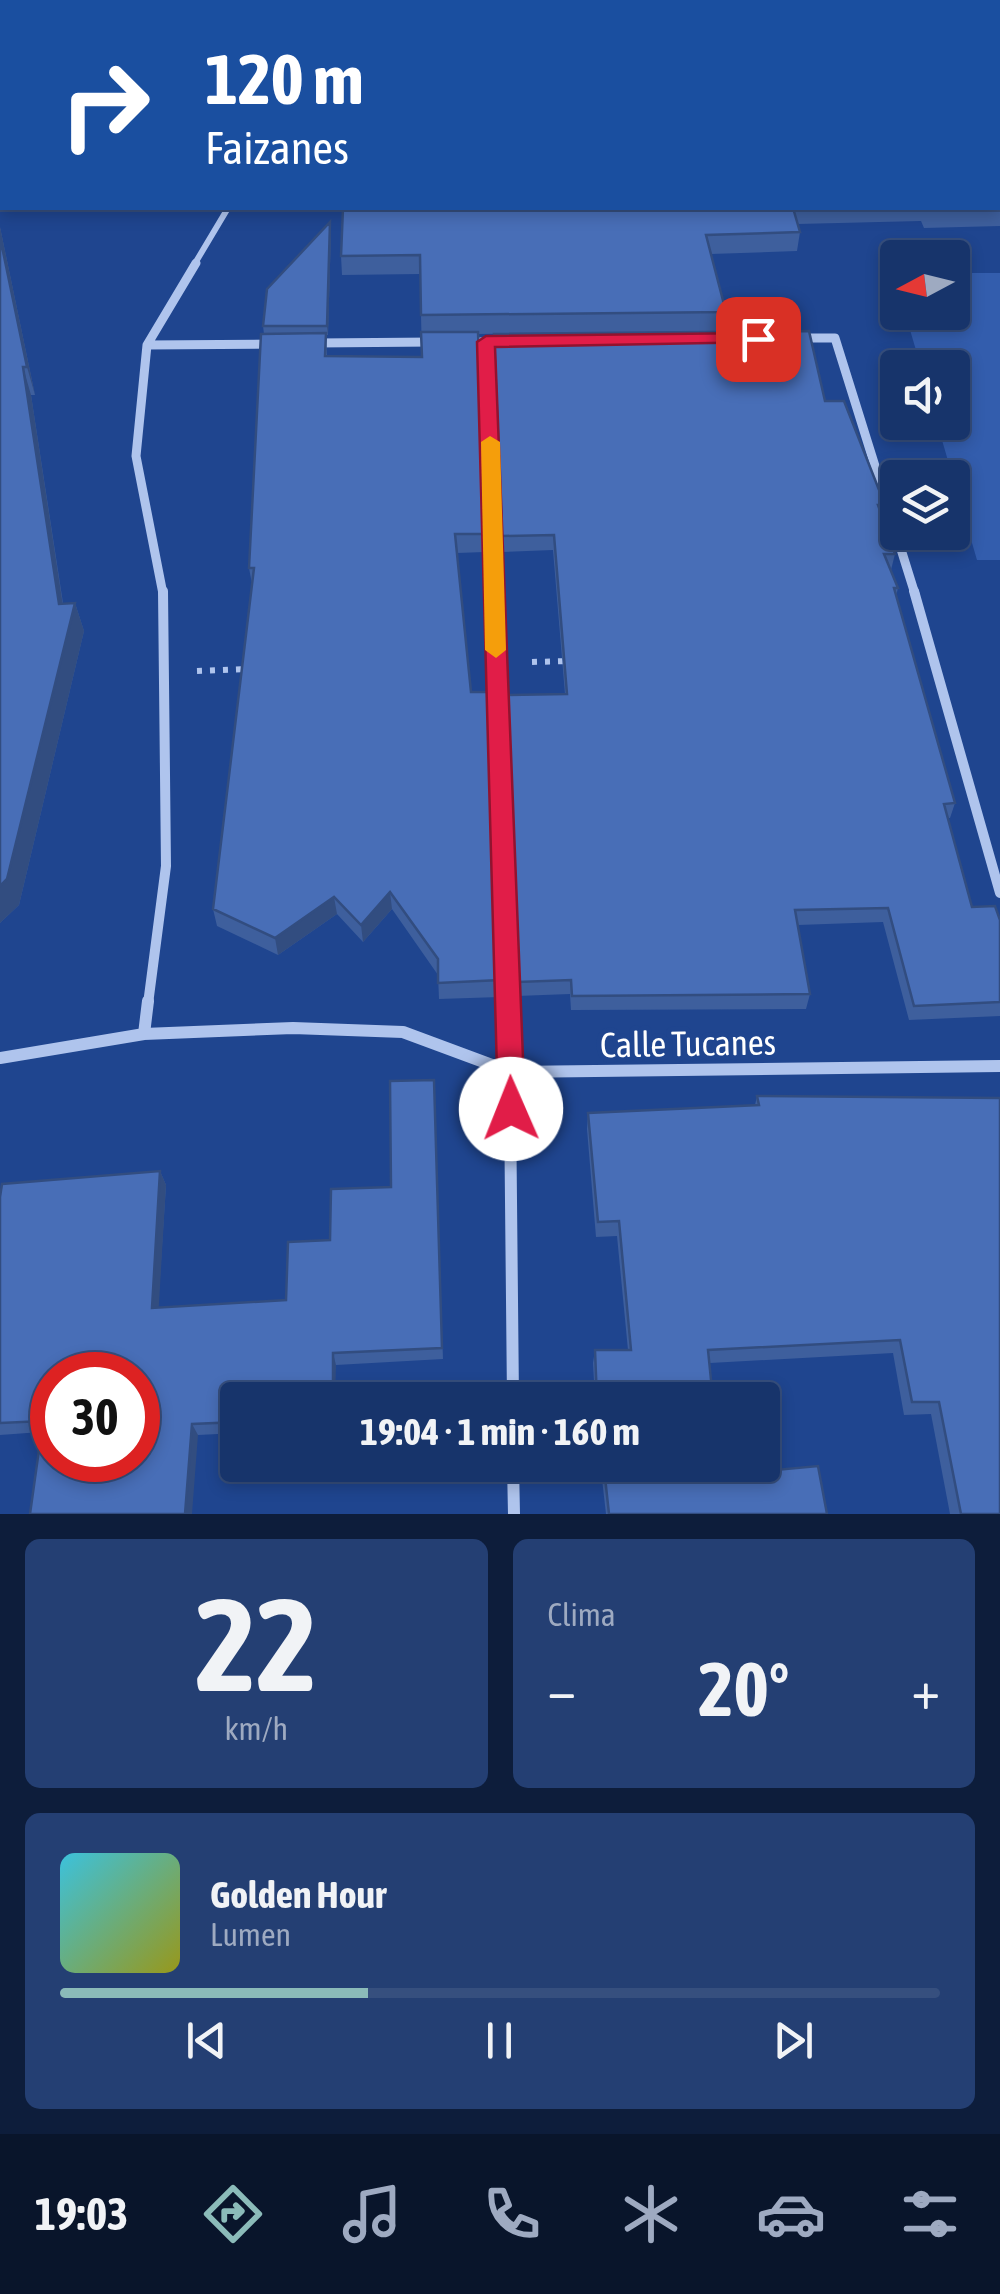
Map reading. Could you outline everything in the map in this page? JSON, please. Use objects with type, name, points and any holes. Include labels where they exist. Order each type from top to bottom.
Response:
[{"type":"street","points":[[144,1034],[166,866],[163,578],[136,456],[147,345],[227,210]]},
{"type":"street","points":[[796,338],[835,338],[936,662],[1000,893]]},
{"type":"street","points":[[486,342],[511,1072],[513,1382]]},
{"type":"street","points":[[307,344],[506,342]]},
{"type":"street","points":[[147,345],[287,344]]},
{"type":"street","name":"Calle Tucanes","points":[[0,1058],[144,1034],[293,1028],[403,1032],[511,1072],[1000,1066]]},
{"type":"street","points":[[513,1482],[514,1514]]},
{"type":"path","points":[[496,662],[583,661]]},
{"type":"path","points":[[162,672],[260,669]]},
{"type":"shaded area","points":[[970,273],[1000,273],[1000,560],[977,560],[970,536],[970,460],[948,460],[942,440],[970,440],[970,350],[916,350],[910,330],[970,330]]},
{"type":"building","points":[[343,210],[794,210],[800,232],[706,235],[726,312],[421,315],[420,255],[341,256]]},
{"type":"building","points":[[330,222],[327,326],[263,326],[267,289]]},
{"type":"building","points":[[0,237],[27,367],[23,367],[59,604],[75,603],[7,879],[0,886]]},
{"type":"building","points":[[809,331],[825,401],[844,401],[880,492],[880,550],[894,550],[895,554],[884,554],[898,588],[894,588],[955,803],[944,804],[972,907],[995,906],[1000,920],[1000,1002],[914,1006],[888,908],[795,910],[810,994],[572,996],[571,980],[518,982],[508,695],[567,694],[554,535],[502,536],[494,334]]},
{"type":"building","points":[[421,332],[478,332],[485,534],[455,534],[471,692],[490,692],[500,980],[438,983],[438,959],[390,892],[361,925],[334,897],[275,938],[213,909],[254,568],[249,568],[261,334],[326,333],[325,356],[422,357]]},
{"type":"building","points":[[434,1080],[442,1348],[333,1353],[333,1382],[220,1382],[220,1423],[192,1424],[185,1514],[30,1514],[34,1482],[160,1482],[160,1352],[30,1352],[30,1422],[0,1423],[2,1184],[160,1171],[152,1308],[286,1300],[288,1242],[330,1240],[331,1189],[391,1187],[390,1081]]},
{"type":"building","points":[[757,1096],[1000,1098],[1000,1514],[961,1514],[939,1402],[912,1402],[900,1340],[708,1350],[711,1382],[596,1382],[595,1350],[631,1350],[619,1221],[598,1222],[588,1113],[759,1105]]},
{"type":"building","points":[[818,1466],[827,1514],[609,1514],[606,1482],[780,1482],[780,1469]]},
{"type":"slow traffic","points":[[490,442],[496,650]]},
{"type":"route","points":[[511,1109],[486,342],[758,339]]}]
